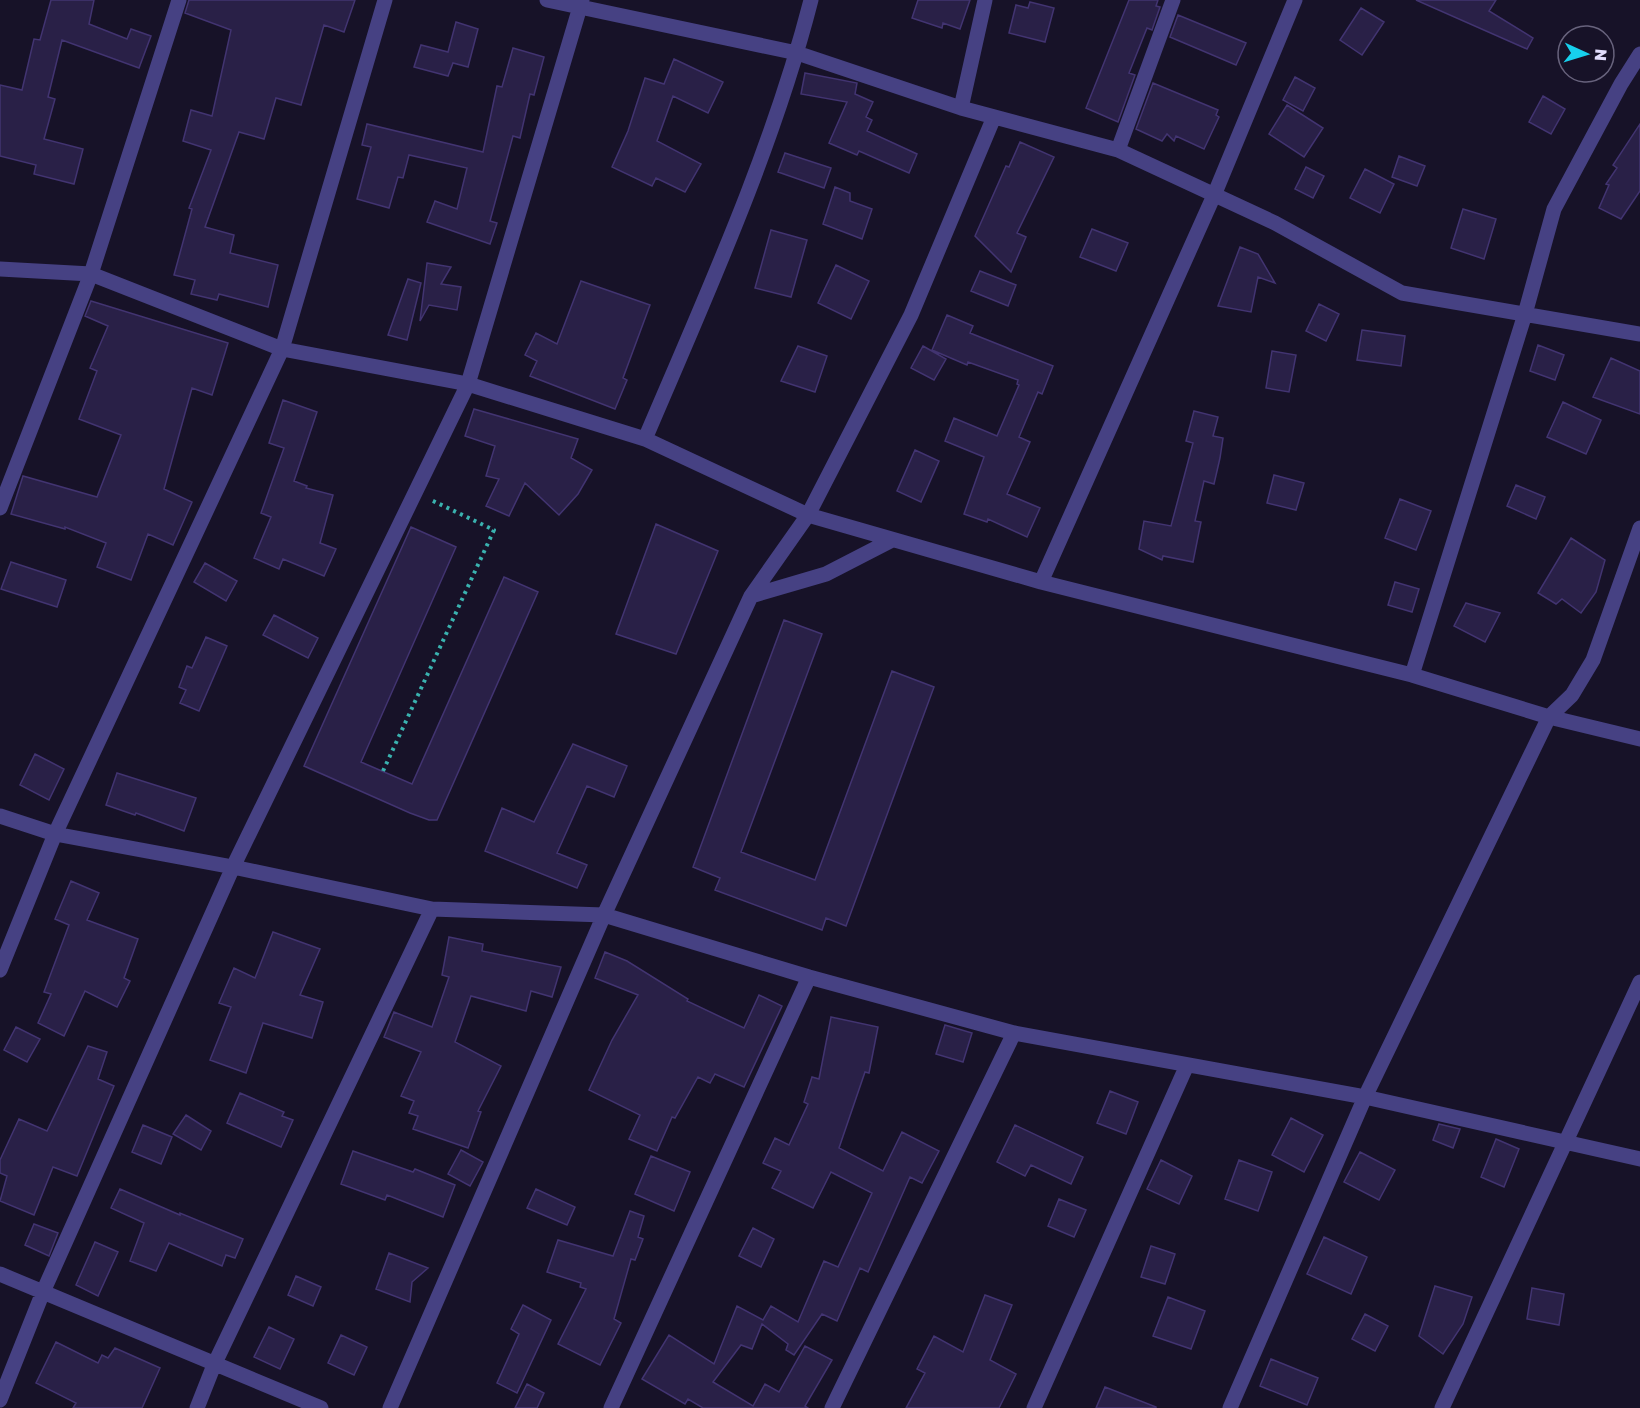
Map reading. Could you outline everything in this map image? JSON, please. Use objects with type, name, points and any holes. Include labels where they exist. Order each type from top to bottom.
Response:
[{"type":"street","points":[[0,508],[91,274],[179,0]]},
{"type":"street","points":[[0,969],[55,834],[282,349],[385,0]]},
{"type":"street","points":[[547,0],[581,4],[797,53],[961,108],[1118,150],[1215,193],[1402,293],[1640,334]]},
{"type":"street","points":[[645,440],[719,265],[797,53],[811,0]]},
{"type":"street","points":[[961,108],[985,0]]},
{"type":"street","points":[[1118,150],[1173,0]]},
{"type":"street","points":[[1041,582],[1215,193],[1295,0]]},
{"type":"street","points":[[0,1400],[43,1292],[233,867],[468,384],[581,4]]},
{"type":"street","points":[[1412,675],[1526,314],[1554,209],[1640,54]]},
{"type":"street","points":[[390,1408],[604,915],[751,596],[808,515],[911,315],[994,117]]},
{"type":"street","points":[[0,269],[91,274],[282,349],[468,384],[645,440],[808,515],[1041,582],[1412,675],[1549,717],[1640,739]]},
{"type":"street","points":[[1230,1408],[1365,1097],[1549,717],[1572,695],[1593,660],[1640,528]]},
{"type":"street","points":[[751,596],[826,574],[892,540]]},
{"type":"street","points":[[0,816],[55,834],[233,867],[432,909],[604,915],[809,977],[1014,1033],[1365,1097],[1640,1159]]},
{"type":"street","points":[[197,1408],[214,1365],[432,909]]},
{"type":"street","points":[[611,1408],[809,977]]},
{"type":"street","points":[[1442,1408],[1564,1141],[1640,982]]},
{"type":"street","points":[[832,1408],[1014,1033]]},
{"type":"street","points":[[1034,1408],[1187,1065]]},
{"type":"street","points":[[0,1274],[321,1408]]},
{"type":"path","points":[[382,771],[494,530],[414,492]]},
{"type":"building","points":[[51,0],[94,0],[89,24],[127,39],[131,29],[151,36],[139,68],[62,40],[48,97],[55,99],[44,139],[83,149],[74,184],[34,174],[36,165],[0,156],[0,85],[22,90],[34,39],[40,40]]},
{"type":"building","points":[[189,0],[355,0],[344,32],[324,25],[301,105],[276,98],[264,139],[239,132],[205,227],[234,235],[230,253],[278,265],[268,307],[219,294],[217,300],[191,294],[195,280],[174,275],[192,209],[189,208],[211,150],[183,141],[191,110],[212,116],[231,30],[185,13]]},
{"type":"building","points":[[918,0],[970,0],[960,29],[943,23],[942,28],[912,18]]},
{"type":"building","points":[[1129,0],[1158,0],[1156,6],[1160,7],[1152,30],[1147,28],[1129,73],[1135,75],[1118,122],[1086,108]]},
{"type":"building","points":[[1416,0],[1496,0],[1489,11],[1533,38],[1527,49]]},
{"type":"building","points":[[1030,2],[1054,8],[1045,42],[1009,33],[1016,5],[1028,8]]},
{"type":"building","points":[[1361,8],[1384,22],[1362,55],[1340,40]]},
{"type":"building","points":[[1178,15],[1246,43],[1236,65],[1170,37]]},
{"type":"building","points":[[456,22],[478,29],[468,67],[453,63],[448,76],[414,67],[421,45],[448,52]]},
{"type":"building","points":[[513,48],[544,57],[534,95],[530,94],[520,138],[513,136],[490,221],[497,223],[490,244],[427,222],[435,201],[457,209],[467,168],[409,155],[403,178],[398,177],[389,208],[357,199],[371,147],[362,145],[367,124],[483,152],[497,86],[502,87]]},
{"type":"building","points":[[674,59],[723,82],[708,113],[673,96],[657,141],[701,164],[685,192],[656,178],[652,186],[612,167],[628,131],[645,78],[664,84]]},
{"type":"building","points":[[805,73],[857,83],[855,94],[873,102],[866,117],[872,120],[867,131],[917,154],[909,173],[859,151],[857,155],[829,143],[847,102],[801,94]]},
{"type":"building","points":[[1295,77],[1315,88],[1303,111],[1283,100]]},
{"type":"building","points":[[1153,83],[1218,110],[1216,115],[1219,117],[1204,149],[1176,136],[1174,141],[1167,134],[1162,141],[1136,129]]},
{"type":"building","points":[[1543,96],[1565,109],[1551,134],[1529,122]]},
{"type":"building","points":[[1287,105],[1323,128],[1304,157],[1269,134]]},
{"type":"building","points":[[1640,124],[1640,191],[1621,219],[1599,208],[1609,185],[1606,184],[1617,168],[1613,165]]},
{"type":"building","points":[[1020,142],[1054,157],[1017,233],[1026,237],[1011,272],[975,236],[1006,166],[1009,167]]},
{"type":"building","points":[[785,153],[831,168],[824,188],[778,172]]},
{"type":"building","points":[[1399,156],[1425,166],[1417,186],[1392,177]]},
{"type":"building","points":[[1306,167],[1324,176],[1313,198],[1295,189]]},
{"type":"building","points":[[1365,169],[1394,184],[1380,213],[1350,198]]},
{"type":"building","points":[[835,187],[850,193],[850,201],[872,209],[862,239],[823,224]]},
{"type":"building","points":[[1463,209],[1496,219],[1484,259],[1451,248]]},
{"type":"building","points":[[1092,229],[1128,243],[1116,271],[1080,257]]},
{"type":"building","points":[[771,230],[807,240],[791,297],[755,288]]},
{"type":"building","points":[[1240,247],[1258,254],[1275,283],[1258,277],[1251,312],[1218,306]]},
{"type":"building","points":[[427,263],[451,267],[441,284],[461,287],[457,310],[429,305],[420,321]]},
{"type":"building","points":[[836,265],[869,281],[851,319],[818,303]]},
{"type":"building","points":[[980,271],[1016,285],[1008,306],[971,291]]},
{"type":"building","points":[[408,279],[421,283],[407,340],[388,335]]},
{"type":"building","points":[[581,281],[650,305],[623,378],[627,380],[615,409],[530,376],[537,361],[525,355],[536,333],[557,344]]},
{"type":"building","points":[[91,301],[228,343],[212,395],[192,388],[164,489],[192,502],[173,545],[148,534],[131,580],[97,567],[106,543],[65,527],[65,529],[11,514],[23,476],[97,497],[121,435],[79,419],[97,371],[90,368],[108,326],[85,316]]},
{"type":"building","points":[[1319,304],[1339,314],[1326,341],[1306,331]]},
{"type":"building","points":[[947,315],[973,326],[970,333],[1053,366],[1042,394],[1038,392],[1019,437],[1030,442],[1007,494],[1040,508],[1027,537],[988,519],[987,522],[964,514],[984,457],[945,441],[954,418],[997,436],[1019,385],[1018,380],[968,362],[967,365],[932,350]]},
{"type":"building","points":[[1362,330],[1405,336],[1401,366],[1357,360]]},
{"type":"building","points":[[1538,345],[1564,355],[1555,380],[1530,371]]},
{"type":"building","points":[[798,346],[827,356],[815,392],[781,381]]},
{"type":"building","points":[[923,346],[946,359],[934,380],[911,368]]},
{"type":"building","points":[[1272,351],[1296,355],[1289,392],[1266,388]]},
{"type":"building","points":[[1611,358],[1640,371],[1640,414],[1593,397]]},
{"type":"building","points":[[283,400],[317,412],[294,481],[307,486],[306,488],[333,495],[320,543],[336,549],[324,576],[283,559],[279,569],[254,558],[271,517],[261,513],[284,448],[269,443]]},
{"type":"building","points":[[1563,402],[1601,420],[1586,454],[1547,437]]},
{"type":"building","points":[[474,409],[578,439],[571,458],[592,470],[578,494],[559,515],[525,483],[509,516],[486,506],[499,479],[486,476],[495,446],[465,436]]},
{"type":"building","points":[[1194,411],[1218,417],[1213,436],[1223,438],[1220,458],[1214,484],[1204,481],[1195,521],[1201,522],[1193,562],[1163,556],[1162,560],[1139,549],[1144,521],[1171,526],[1193,443],[1186,441]]},
{"type":"building","points":[[915,450],[939,461],[921,502],[897,491]]},
{"type":"building","points":[[1274,475],[1304,483],[1296,510],[1267,503]]},
{"type":"building","points":[[1516,485],[1545,497],[1536,519],[1507,506]]},
{"type":"building","points":[[1400,499],[1431,511],[1416,550],[1385,538]]},
{"type":"building","points":[[656,524],[718,551],[676,654],[616,634]]},
{"type":"building","points":[[411,527],[456,547],[361,762],[412,784],[504,577],[538,592],[437,820],[429,820],[410,813],[304,766]]},
{"type":"building","points":[[1571,538],[1605,560],[1596,592],[1581,613],[1562,599],[1556,604],[1538,593]]},
{"type":"building","points":[[11,562],[66,580],[57,607],[1,589]]},
{"type":"building","points":[[205,563],[237,581],[226,601],[194,582]]},
{"type":"building","points":[[1395,582],[1419,589],[1412,612],[1388,605]]},
{"type":"building","points":[[1466,603],[1500,613],[1485,642],[1454,626]]},
{"type":"building","points":[[274,615],[318,638],[308,658],[263,635]]},
{"type":"building","points":[[784,620],[822,634],[741,852],[815,880],[892,671],[934,687],[846,926],[826,918],[822,930],[715,890],[720,878],[693,867]]},
{"type":"building","points":[[206,637],[227,646],[199,711],[180,703],[186,690],[179,687],[187,666],[192,668]]},
{"type":"building","points":[[573,744],[627,766],[614,797],[587,786],[557,853],[587,865],[577,888],[485,851],[502,808],[534,822]]},
{"type":"building","points":[[35,754],[64,769],[49,800],[20,785]]},
{"type":"building","points":[[117,773],[196,798],[184,831],[136,813],[135,815],[106,805]]},
{"type":"building","points":[[71,881],[99,893],[87,920],[138,939],[124,978],[130,981],[117,1007],[85,991],[64,1036],[38,1023],[51,994],[44,992],[69,925],[55,919]]},
{"type":"building","points":[[273,932],[320,949],[300,995],[323,1002],[312,1038],[263,1023],[246,1073],[210,1060],[231,1007],[219,1003],[234,968],[255,978]]},
{"type":"building","points":[[449,937],[483,944],[482,951],[561,967],[552,997],[531,991],[526,1011],[471,996],[455,1042],[501,1066],[478,1111],[481,1112],[468,1148],[413,1129],[418,1116],[409,1113],[414,1101],[401,1096],[421,1052],[384,1037],[394,1012],[432,1027],[449,977],[442,975]]},
{"type":"building","points":[[605,952],[627,961],[688,999],[687,1001],[744,1028],[759,995],[782,1006],[744,1087],[715,1074],[710,1083],[698,1077],[675,1118],[672,1117],[657,1151],[629,1139],[640,1115],[589,1090],[612,1040],[638,995],[595,978]]},
{"type":"building","points":[[831,1017],[878,1027],[869,1073],[865,1072],[839,1148],[883,1171],[902,1132],[939,1151],[922,1183],[910,1177],[868,1272],[860,1268],[837,1321],[822,1314],[794,1355],[786,1350],[788,1344],[762,1324],[752,1349],[741,1345],[713,1382],[753,1406],[765,1384],[779,1392],[805,1346],[832,1360],[805,1406],[808,1408],[703,1408],[688,1399],[685,1404],[642,1379],[669,1335],[714,1364],[737,1306],[763,1320],[771,1306],[798,1322],[824,1261],[838,1267],[872,1193],[831,1172],[813,1208],[772,1188],[781,1171],[763,1163],[775,1138],[789,1145],[808,1104],[804,1102],[812,1077],[819,1079]]},
{"type":"building","points":[[945,1025],[972,1033],[963,1062],[936,1054]]},
{"type":"building","points":[[16,1027],[40,1039],[27,1062],[4,1050]]},
{"type":"building","points":[[88,1046],[107,1052],[98,1079],[114,1086],[77,1176],[53,1167],[34,1215],[0,1201],[7,1176],[0,1173],[0,1160],[19,1119],[47,1131]]},
{"type":"building","points":[[1110,1091],[1138,1102],[1126,1134],[1097,1123]]},
{"type":"building","points":[[240,1093],[284,1112],[282,1116],[293,1120],[281,1147],[227,1123]]},
{"type":"building","points":[[186,1115],[211,1131],[201,1150],[173,1134]]},
{"type":"building","points":[[1291,1118],[1323,1135],[1304,1172],[1272,1155]]},
{"type":"building","points":[[1439,1124],[1460,1129],[1453,1148],[1433,1140]]},
{"type":"building","points":[[143,1125],[172,1137],[161,1164],[132,1152]]},
{"type":"building","points":[[1015,1125],[1083,1157],[1071,1184],[1031,1165],[1025,1176],[997,1162]]},
{"type":"building","points":[[1496,1139],[1519,1149],[1504,1187],[1481,1177]]},
{"type":"building","points":[[461,1150],[483,1162],[470,1186],[448,1174]]},
{"type":"building","points":[[353,1151],[413,1172],[415,1169],[455,1185],[443,1217],[387,1195],[385,1200],[341,1184]]},
{"type":"building","points":[[1360,1152],[1395,1170],[1379,1200],[1344,1182]]},
{"type":"building","points":[[651,1156],[690,1172],[674,1211],[635,1194]]},
{"type":"building","points":[[1161,1160],[1192,1176],[1179,1204],[1147,1189]]},
{"type":"building","points":[[1239,1160],[1272,1172],[1258,1211],[1225,1199]]},
{"type":"building","points":[[120,1189],[243,1239],[235,1258],[226,1255],[222,1266],[169,1243],[156,1271],[130,1261],[144,1223],[111,1208]]},
{"type":"building","points":[[536,1189],[575,1207],[567,1225],[527,1208]]},
{"type":"building","points":[[1059,1199],[1086,1210],[1074,1237],[1048,1226]]},
{"type":"building","points":[[630,1211],[644,1216],[638,1237],[643,1239],[635,1260],[631,1259],[614,1319],[621,1323],[600,1365],[558,1344],[586,1289],[580,1287],[581,1283],[547,1272],[558,1240],[613,1256]]},
{"type":"building","points":[[34,1224],[58,1233],[49,1256],[25,1245]]},
{"type":"building","points":[[753,1228],[774,1239],[761,1267],[739,1256]]},
{"type":"building","points":[[1324,1237],[1367,1257],[1351,1294],[1307,1274]]},
{"type":"building","points":[[95,1242],[118,1252],[98,1296],[76,1285]]},
{"type":"building","points":[[1151,1246],[1175,1254],[1165,1284],[1141,1277]]},
{"type":"building","points":[[389,1253],[428,1268],[412,1282],[410,1302],[376,1289]]},
{"type":"building","points":[[296,1276],[321,1287],[313,1306],[288,1295]]},
{"type":"building","points":[[1435,1286],[1472,1297],[1463,1324],[1443,1354],[1419,1336]]},
{"type":"building","points":[[1532,1288],[1564,1294],[1559,1325],[1527,1319]]},
{"type":"building","points":[[985,1295],[1012,1305],[990,1360],[1016,1374],[999,1408],[906,1408],[925,1373],[917,1369],[934,1336],[963,1352]]},
{"type":"building","points":[[1168,1297],[1205,1311],[1191,1349],[1153,1336]]},
{"type":"building","points":[[523,1305],[551,1320],[517,1393],[497,1383],[519,1334],[511,1329]]},
{"type":"building","points":[[1365,1314],[1388,1326],[1375,1351],[1352,1339]]},
{"type":"building","points":[[269,1327],[294,1339],[280,1369],[254,1357]]},
{"type":"building","points":[[341,1335],[367,1347],[354,1375],[328,1363]]},
{"type":"building","points":[[56,1342],[98,1363],[102,1355],[108,1358],[115,1348],[160,1368],[142,1408],[73,1408],[76,1403],[36,1383]]},
{"type":"building","points":[[1271,1359],[1318,1378],[1307,1405],[1260,1386]]},
{"type":"building","points":[[527,1384],[544,1393],[537,1408],[515,1408]]},
{"type":"building","points":[[1105,1387],[1156,1407],[1156,1408],[1096,1408]]}]
